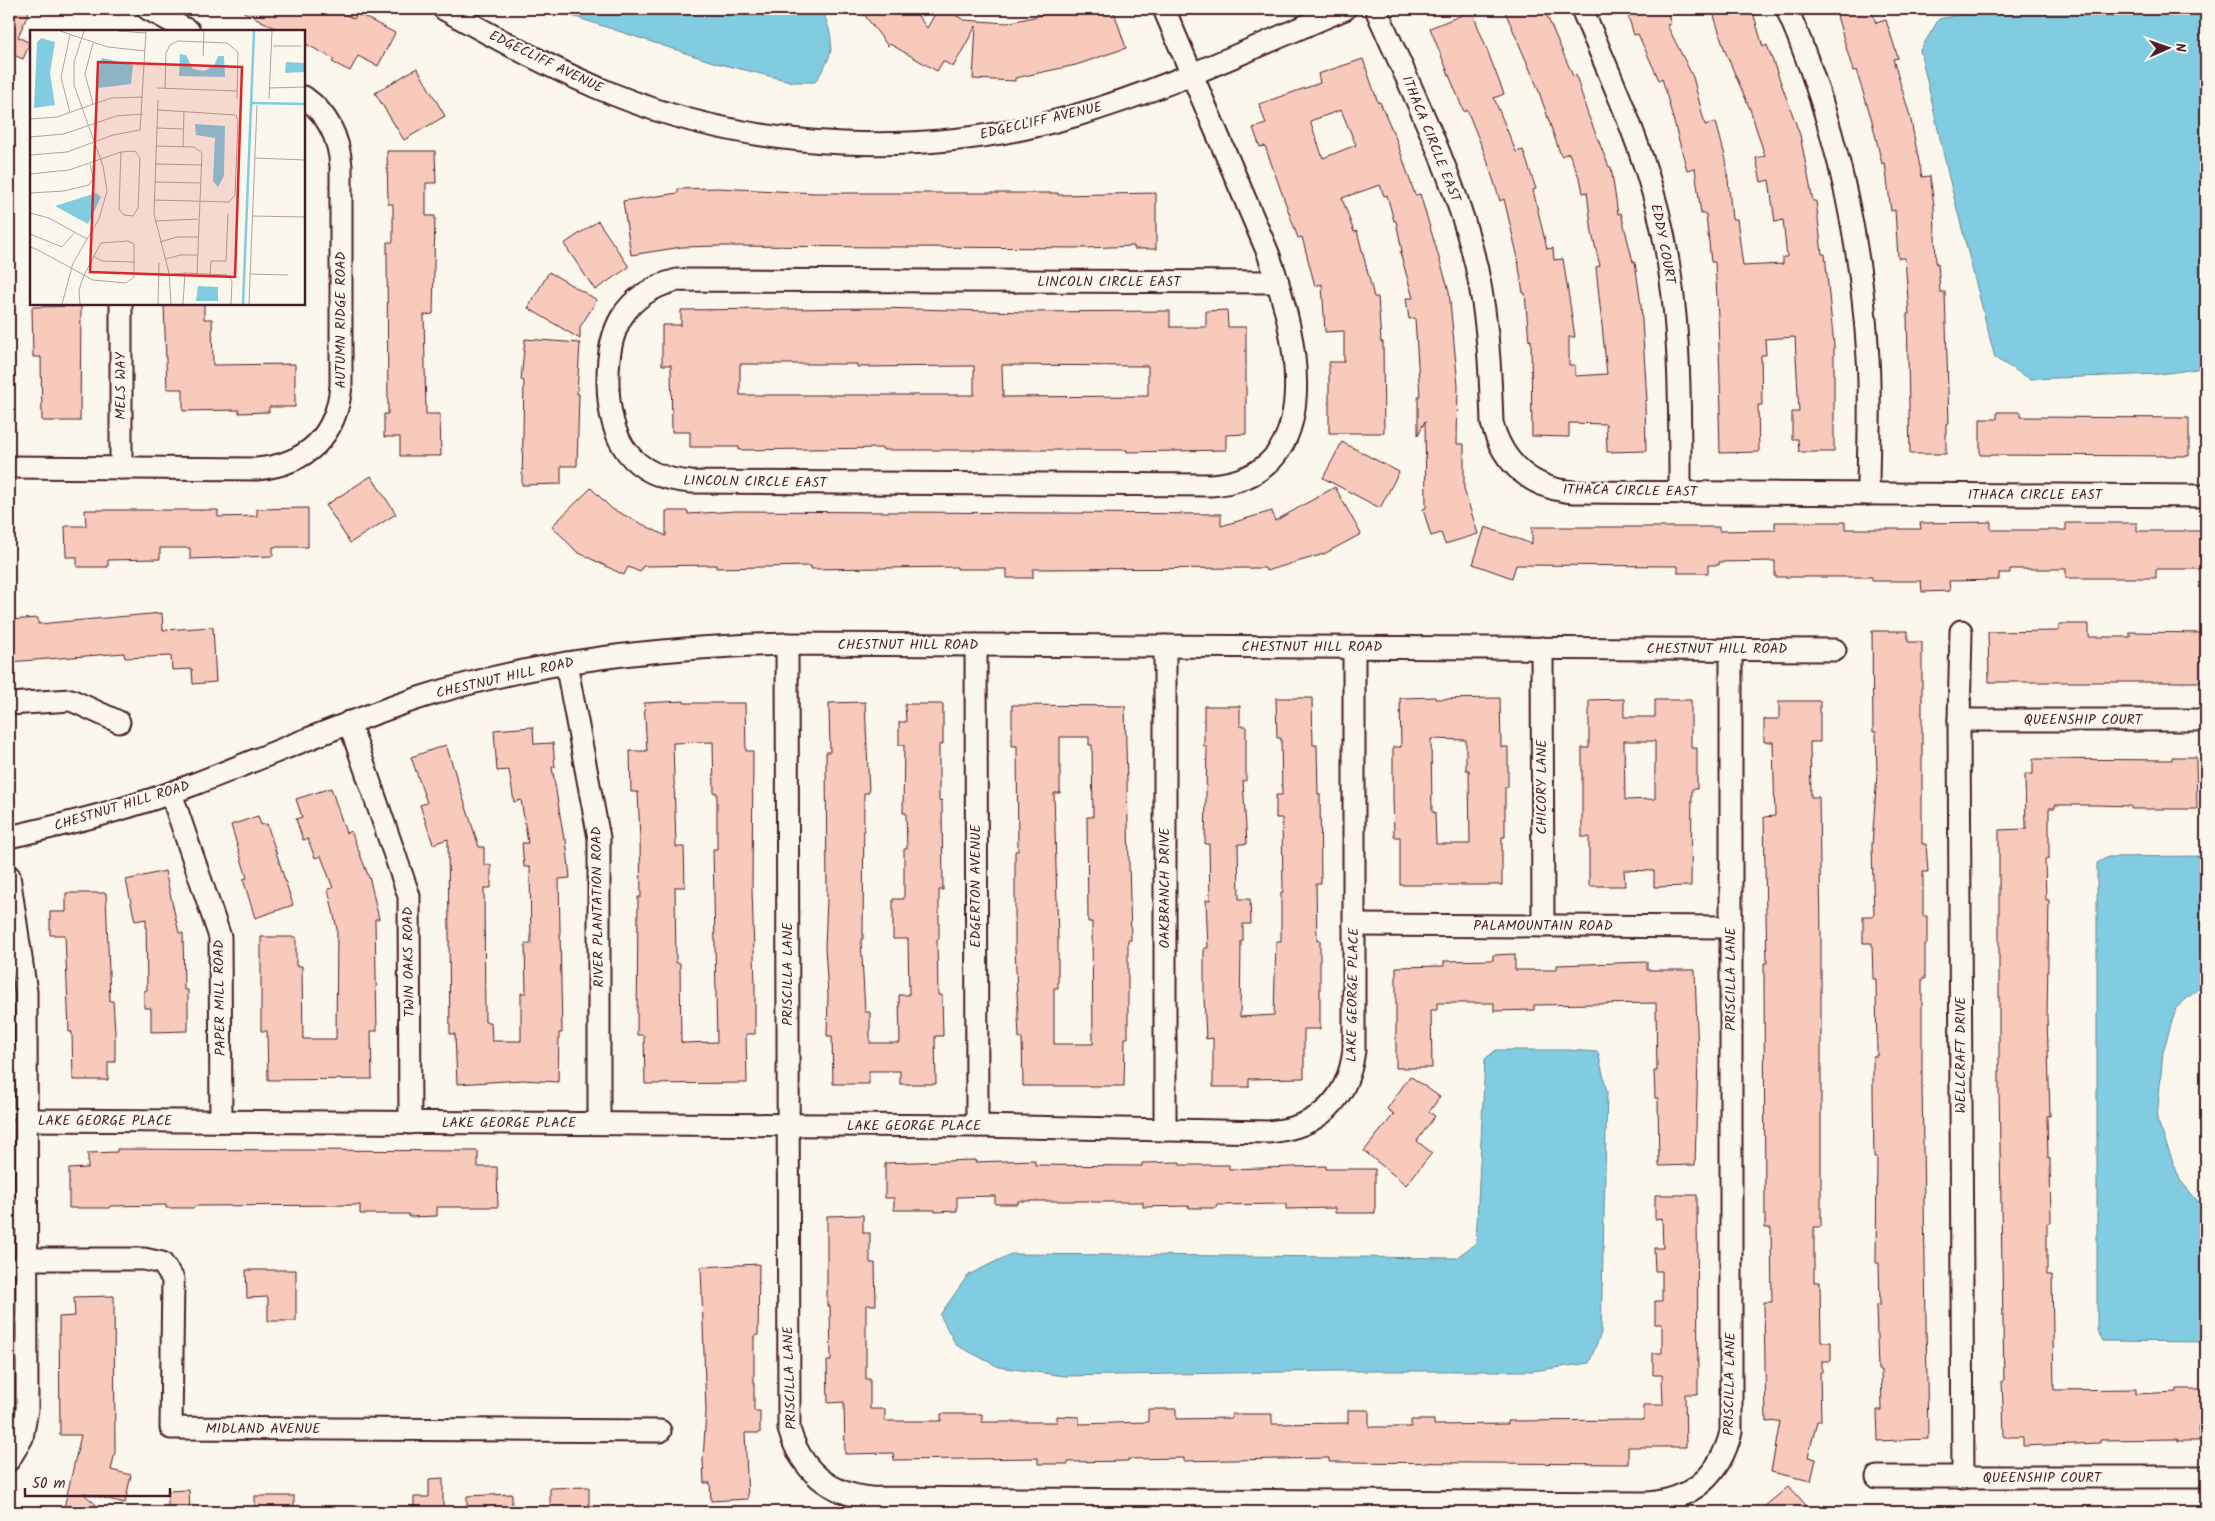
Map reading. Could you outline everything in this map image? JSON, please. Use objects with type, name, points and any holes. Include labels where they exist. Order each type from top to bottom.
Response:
[{"type":"street","points":[[148,9],[166,26],[184,30]]},
{"type":"street","name":"EDGECLIFF AVENUE","points":[[444,9],[564,74],[617,96],[686,118],[742,131],[800,139],[858,143],[915,142],[1007,132],[1072,117],[1118,103],[1345,9]]},
{"type":"street","name":"LINCOLN CIRCLE EAST","points":[[1164,9],[1278,282],[1294,356],[1294,417],[1290,431],[1276,456],[1253,474],[1226,484],[676,481],[646,469],[635,460],[617,437],[608,410],[609,348],[619,320],[644,294],[663,284],[678,280],[1278,282]]},
{"type":"street","name":"ITHACA CIRCLE EAST","points":[[1376,9],[1452,188],[1470,242],[1483,297],[1488,335],[1492,423],[1502,450],[1521,472],[1546,487],[1560,491],[1680,493],[2206,496]]},
{"type":"street","name":"EDDY COURT","points":[[1582,9],[1641,155],[1658,211],[1670,268],[1680,370],[1680,493]]},
{"type":"street","points":[[1787,9],[1818,87],[1837,150],[1852,213],[1862,278],[1869,360],[1868,494]]},
{"type":"street","name":"AUTUMN RIDGE ROAD","points":[[9,467],[272,468],[286,464],[305,454],[330,428],[340,400],[341,385],[340,159],[336,138],[330,124],[322,112],[305,98]]},
{"type":"street","name":"MELS WAY","points":[[121,305],[121,468]]},
{"type":"street","name":"WELLCRAFT DRIVE","points":[[1961,631],[1963,1478]]},
{"type":"street","name":"CHESTNUT HILL ROAD","points":[[9,837],[75,822],[171,792],[348,722],[430,695],[493,678],[566,663],[657,650],[787,644],[1835,650]]},
{"type":"street","name":"PRISCILLA LANE","points":[[787,644],[789,1429],[799,1456],[808,1468],[830,1487],[857,1497],[881,1498],[1662,1502],[1690,1492],[1712,1473],[1721,1461],[1731,1432],[1731,650]]},
{"type":"street","name":"EDGERTON AVENUE","points":[[976,645],[977,1126]]},
{"type":"street","name":"OAKBRANCH DRIVE","points":[[1165,646],[1165,1130]]},
{"type":"street","name":"LAKE GEORGE PLACE","points":[[26,1120],[977,1126],[1283,1131],[1310,1121],[1333,1103],[1348,1079],[1354,1050],[1354,647]]},
{"type":"street","name":"CHICORY LANE","points":[[1542,648],[1543,926]]},
{"type":"street","name":"RIVER PLANTATION ROAD","points":[[566,663],[599,838],[599,1124]]},
{"type":"street","points":[[9,704],[70,700],[119,722]]},
{"type":"street","name":"QUEENSHIP COURT","points":[[1960,720],[2206,720]]},
{"type":"street","name":"TWIN OAKS ROAD","points":[[348,722],[408,896],[410,1123]]},
{"type":"street","name":"PAPER MILL ROAD","points":[[171,792],[220,937],[221,1121]]},
{"type":"street","points":[[9,876],[26,1120],[26,1416],[22,1438],[9,1460]]},
{"type":"street","name":"PALAMOUNTAIN ROAD","points":[[1354,925],[1732,927]]},
{"type":"street","name":"MIDLAND AVENUE","points":[[26,1259],[144,1259],[162,1263],[173,1280],[171,1428],[660,1431]]},
{"type":"street","name":"QUEENSHIP COURT","points":[[1877,1477],[2206,1477]]},
{"type":"water","points":[[558,9],[822,9],[831,39],[830,54],[815,82],[794,82],[716,63],[566,14]]},
{"type":"water","points":[[1989,9],[2206,10],[2206,358],[2197,369],[2160,374],[2030,379],[1995,358],[1949,178],[1920,50],[1939,19]]},
{"type":"water","points":[[2206,856],[2206,982],[2176,1008],[2163,1052],[2157,1119],[2180,1180],[2206,1211],[2206,1342],[2103,1341],[2097,1330],[2097,863],[2108,857]]},
{"type":"water","points":[[1496,1050],[1598,1052],[1607,1092],[1601,1333],[1589,1363],[1533,1371],[1337,1371],[1065,1376],[999,1367],[956,1345],[940,1315],[968,1275],[1011,1254],[1456,1258],[1476,1243],[1485,1059]]},
{"type":"building","points":[[9,9],[30,9],[18,37],[30,43],[23,59],[11,54],[9,58]]},
{"type":"building","points":[[238,9],[335,9],[354,19],[357,13],[395,33],[378,66],[358,56],[350,71],[332,62],[334,59],[305,44],[305,30],[279,30]]},
{"type":"building","points":[[860,9],[913,9],[927,28],[938,9],[945,9],[964,20],[1007,23],[1069,9],[1094,9],[1095,13],[1113,9],[1126,48],[1076,65],[1015,78],[1015,81],[973,79],[976,26],[953,67],[943,61],[937,71],[890,44],[888,46]]},
{"type":"building","points":[[1504,9],[1544,9],[1573,76],[1576,75],[1587,112],[1609,167],[1611,167],[1618,214],[1621,213],[1633,262],[1635,262],[1641,305],[1647,401],[1645,401],[1646,451],[1607,452],[1606,424],[1569,423],[1569,437],[1532,436],[1531,340],[1529,341],[1525,293],[1523,293],[1517,254],[1504,199],[1500,201],[1486,157],[1467,110],[1464,112],[1430,28],[1472,11],[1504,94],[1494,98],[1516,152],[1523,150],[1536,189],[1533,190],[1547,249],[1553,248],[1554,260],[1563,259],[1575,337],[1569,337],[1569,365],[1575,365],[1575,376],[1607,374],[1596,267],[1600,266],[1592,233],[1587,192],[1583,193],[1581,182],[1569,153],[1561,156],[1537,86]]},
{"type":"building","points":[[1626,9],[1666,9],[1671,24],[1667,25],[1693,77],[1705,125],[1716,122],[1726,160],[1732,219],[1737,219],[1743,266],[1783,264],[1783,257],[1787,257],[1783,220],[1775,222],[1769,180],[1761,182],[1756,158],[1765,156],[1750,109],[1725,51],[1712,9],[1752,9],[1763,47],[1767,45],[1800,135],[1813,201],[1816,201],[1822,254],[1825,254],[1834,346],[1834,452],[1799,452],[1798,439],[1792,439],[1792,412],[1799,412],[1795,337],[1765,339],[1766,355],[1761,355],[1762,405],[1758,405],[1759,452],[1720,453],[1719,413],[1721,413],[1715,262],[1711,262],[1706,214],[1701,214],[1695,168],[1687,170],[1662,78],[1659,80],[1638,34],[1634,35]]},
{"type":"building","points":[[1835,9],[1871,9],[1876,23],[1886,20],[1898,58],[1893,59],[1910,116],[1922,177],[1930,176],[1934,205],[1936,264],[1938,263],[1940,292],[1945,292],[1949,423],[1946,424],[1946,454],[1910,454],[1907,314],[1909,314],[1905,258],[1898,258],[1895,210],[1891,211],[1885,163],[1882,164],[1871,117],[1856,70],[1853,71]]},
{"type":"building","points":[[1363,59],[1378,103],[1380,102],[1396,139],[1415,195],[1420,194],[1449,291],[1458,385],[1457,444],[1464,444],[1464,489],[1478,534],[1445,544],[1441,533],[1431,536],[1423,509],[1426,508],[1425,421],[1418,435],[1418,396],[1420,396],[1415,318],[1409,319],[1406,298],[1413,298],[1400,252],[1402,251],[1396,221],[1394,221],[1387,195],[1384,196],[1380,185],[1342,198],[1354,232],[1357,231],[1374,297],[1378,297],[1381,342],[1383,342],[1384,433],[1329,433],[1329,362],[1344,362],[1344,331],[1325,332],[1322,284],[1315,286],[1302,237],[1298,238],[1265,146],[1260,147],[1253,128],[1266,124],[1259,104],[1320,83],[1318,74]],"holes":[[[1341,110],[1356,145],[1323,158],[1310,121]]]},
{"type":"building","points":[[417,68],[445,116],[404,140],[375,93]]},
{"type":"building","points":[[387,151],[435,151],[436,183],[426,183],[426,216],[435,216],[433,314],[424,315],[426,414],[440,414],[441,456],[400,456],[400,437],[384,437],[384,414],[388,414],[387,242],[393,242],[393,204],[388,204]]},
{"type":"building","points":[[718,188],[816,193],[1058,193],[1058,195],[1156,193],[1156,249],[1134,249],[1134,246],[1087,248],[720,246],[682,247],[631,255],[623,201],[678,193],[678,189]]},
{"type":"building","points":[[598,221],[629,267],[595,290],[564,244]]},
{"type":"building","points":[[549,272],[597,300],[580,327],[580,339],[528,308]]},
{"type":"building","points":[[164,305],[204,305],[204,319],[212,319],[213,365],[295,364],[295,407],[269,407],[269,412],[239,413],[239,410],[183,411],[183,389],[167,389]]},
{"type":"building","points":[[81,306],[80,421],[42,421],[41,357],[33,357],[32,307]]},
{"type":"building","points":[[879,308],[1024,312],[1170,311],[1170,327],[1206,327],[1206,311],[1227,310],[1228,327],[1246,327],[1246,434],[1226,435],[1226,450],[1127,452],[1127,450],[883,450],[883,448],[739,450],[739,447],[690,447],[690,432],[672,432],[671,365],[662,365],[662,325],[681,325],[681,310]],"holes":[[[740,364],[857,364],[857,367],[974,366],[974,395],[740,395]],[[1002,365],[1148,366],[1148,396],[1003,397]]]},
{"type":"building","points":[[525,339],[580,343],[577,394],[579,394],[577,466],[561,466],[561,484],[522,485],[524,381],[521,380]]},
{"type":"building","points":[[1997,412],[2021,412],[2021,417],[2189,418],[2189,456],[1980,455],[1980,419],[1997,419]]},
{"type":"building","points":[[1342,442],[1399,472],[1380,508],[1323,478]]},
{"type":"building","points":[[371,476],[396,514],[350,543],[326,505]]},
{"type":"building","points":[[1335,487],[1361,534],[1324,554],[1266,571],[1265,568],[1033,569],[1033,578],[1007,578],[1007,569],[957,569],[957,567],[811,569],[811,566],[716,568],[716,565],[643,566],[640,572],[628,567],[624,575],[577,552],[552,526],[591,488],[612,509],[666,536],[666,511],[688,511],[688,514],[736,511],[1221,514],[1221,526],[1272,511],[1275,521]]},
{"type":"building","points":[[308,508],[308,547],[273,547],[273,556],[190,559],[190,548],[160,548],[160,559],[108,560],[108,567],[77,567],[77,557],[66,557],[65,526],[86,526],[85,510],[218,510],[218,517],[257,516],[257,509]]},
{"type":"building","points":[[1775,522],[1845,522],[1845,529],[1921,529],[1920,523],[1991,522],[1991,530],[2066,530],[2066,523],[2137,523],[2137,531],[2204,531],[2204,569],[2156,569],[2156,578],[2066,578],[2066,569],[2010,569],[2010,573],[1999,573],[1999,580],[1949,581],[1950,591],[1922,592],[1921,581],[1872,581],[1872,577],[1775,577],[1775,561],[1719,562],[1719,565],[1708,565],[1708,573],[1678,573],[1678,566],[1516,565],[1512,578],[1473,564],[1485,527],[1532,544],[1532,527],[1719,527],[1719,531],[1775,530]]},
{"type":"building","points":[[162,613],[163,630],[213,627],[216,682],[193,684],[192,669],[172,670],[171,656],[125,658],[124,653],[9,662],[9,620],[38,618],[38,624]]},
{"type":"building","points":[[2059,624],[2089,624],[2089,637],[2130,637],[2130,632],[2206,633],[2206,682],[1989,682],[1988,632],[2059,631]]},
{"type":"building","points":[[1872,631],[1908,631],[1908,642],[1922,642],[1922,844],[1926,844],[1928,872],[1923,872],[1923,916],[1927,916],[1927,944],[1925,944],[1925,979],[1922,979],[1922,1085],[1928,1439],[1878,1441],[1877,1410],[1882,1410],[1881,1370],[1878,1370],[1876,1305],[1880,1305],[1879,1263],[1876,1263],[1877,1157],[1874,1157],[1873,1092],[1873,1056],[1877,1056],[1876,979],[1873,979],[1872,943],[1863,943],[1863,916],[1874,916],[1872,846],[1877,773],[1876,732],[1873,732]]},
{"type":"building","points":[[1276,698],[1312,698],[1313,745],[1317,745],[1318,794],[1320,794],[1321,884],[1316,884],[1317,941],[1320,940],[1320,1029],[1304,1029],[1304,1078],[1249,1079],[1249,1087],[1213,1087],[1213,1038],[1206,1039],[1204,998],[1204,948],[1208,948],[1206,900],[1210,900],[1209,844],[1205,844],[1207,747],[1204,747],[1204,706],[1240,706],[1240,726],[1246,726],[1246,781],[1243,781],[1247,844],[1238,844],[1239,899],[1250,899],[1251,924],[1243,924],[1240,1017],[1274,1015],[1276,941],[1281,941],[1281,892],[1283,892],[1282,818],[1276,818],[1276,795],[1282,795],[1281,738],[1277,738]]},
{"type":"building","points":[[1400,698],[1500,698],[1501,747],[1508,747],[1508,787],[1505,787],[1505,837],[1502,837],[1502,885],[1400,885],[1400,837],[1394,837],[1393,747],[1401,747]],"holes":[[[1431,739],[1466,740],[1466,770],[1469,770],[1470,844],[1436,844],[1435,812],[1432,812]]]},
{"type":"building","points":[[1624,699],[1624,717],[1655,717],[1655,700],[1691,700],[1691,748],[1697,748],[1697,789],[1692,789],[1691,886],[1654,887],[1654,871],[1624,870],[1625,886],[1589,886],[1589,837],[1582,837],[1582,748],[1589,748],[1589,700]],"holes":[[[1624,741],[1655,741],[1655,799],[1625,800]]]},
{"type":"building","points":[[684,701],[684,703],[745,703],[746,751],[753,751],[752,889],[755,986],[755,1034],[746,1034],[747,1083],[645,1084],[644,1035],[637,1035],[638,897],[641,897],[638,792],[631,792],[630,751],[647,751],[644,703]],"holes":[[[713,742],[714,793],[717,793],[717,849],[713,849],[717,1042],[683,1043],[681,1042],[680,963],[676,963],[675,887],[685,887],[684,847],[676,847],[673,743]]]},
{"type":"building","points":[[1779,701],[1820,701],[1820,742],[1810,742],[1811,797],[1819,797],[1821,935],[1821,1227],[1814,1227],[1814,1282],[1820,1282],[1821,1342],[1831,1342],[1831,1361],[1822,1361],[1822,1372],[1820,1372],[1821,1421],[1817,1421],[1808,1457],[1816,1459],[1811,1481],[1771,1472],[1780,1421],[1766,1422],[1764,1302],[1772,1302],[1771,1228],[1765,1228],[1764,963],[1767,963],[1764,817],[1775,816],[1773,742],[1764,742],[1764,719],[1779,719]]},
{"type":"building","points":[[865,702],[869,793],[864,793],[863,939],[861,939],[865,1012],[870,1012],[870,1043],[900,1043],[899,995],[909,995],[908,939],[893,939],[893,899],[904,899],[904,849],[907,849],[906,813],[903,813],[904,745],[899,745],[899,722],[906,722],[905,704],[943,704],[943,744],[939,745],[939,801],[942,800],[943,890],[939,890],[939,939],[937,939],[938,995],[942,995],[943,1036],[935,1036],[936,1084],[900,1084],[900,1071],[869,1071],[869,1084],[833,1084],[832,1036],[827,1036],[828,995],[825,947],[827,898],[826,752],[830,752],[829,703]]},
{"type":"building","points":[[1012,705],[1125,706],[1131,940],[1128,940],[1128,1038],[1125,1038],[1124,1086],[1023,1086],[1022,1038],[1019,1038],[1015,948],[1015,851],[1018,851],[1017,746],[1012,746]],"holes":[[[1060,737],[1089,737],[1089,745],[1092,745],[1093,817],[1087,817],[1088,922],[1092,922],[1093,1044],[1054,1044],[1054,988],[1058,988],[1054,793],[1060,793]]]},
{"type":"building","points":[[533,727],[534,744],[553,743],[555,767],[552,767],[564,839],[566,839],[570,878],[559,879],[562,1033],[559,1033],[558,1082],[523,1080],[457,1084],[455,1034],[450,1034],[448,839],[433,844],[420,805],[427,803],[411,757],[446,745],[479,847],[484,847],[484,865],[491,865],[491,888],[484,888],[485,1022],[491,1022],[492,1041],[521,1041],[521,993],[526,993],[525,944],[531,944],[530,867],[524,867],[522,843],[528,843],[521,800],[514,802],[509,770],[497,771],[494,730]]},
{"type":"building","points":[[2172,757],[2196,757],[2197,809],[2131,809],[2131,806],[2096,805],[2055,805],[2055,808],[2049,808],[2049,858],[2045,859],[2046,900],[2049,900],[2047,1016],[2050,1116],[2047,1116],[2051,1223],[2047,1223],[2047,1275],[2052,1275],[2054,1390],[2136,1389],[2136,1394],[2177,1392],[2177,1389],[2206,1389],[2206,1426],[2198,1426],[2199,1441],[2178,1441],[2178,1439],[2100,1440],[2100,1443],[2023,1446],[2023,1437],[2004,1437],[1999,1088],[1999,830],[2026,829],[2025,774],[2033,774],[2033,759],[2172,760]]},
{"type":"building","points":[[331,788],[346,833],[351,831],[370,880],[379,919],[375,919],[377,1031],[371,1031],[372,1079],[268,1080],[267,1031],[261,1031],[261,937],[296,937],[296,966],[302,966],[303,1039],[336,1039],[337,929],[328,889],[333,888],[321,856],[315,858],[308,839],[303,840],[296,819],[302,817],[296,799]]},
{"type":"building","points":[[258,816],[261,825],[267,824],[293,905],[255,918],[243,879],[247,878],[231,825]]},
{"type":"building","points":[[165,871],[179,933],[183,933],[184,990],[188,990],[188,1031],[151,1032],[151,1008],[144,1008],[144,991],[147,990],[146,919],[135,921],[126,880]]},
{"type":"building","points":[[66,893],[106,893],[110,1001],[113,1001],[115,1031],[115,1062],[108,1062],[108,1080],[73,1080],[72,1032],[69,1032],[65,935],[50,935],[50,912],[66,912]]},
{"type":"building","points":[[1515,954],[1515,970],[1557,970],[1557,965],[1647,962],[1647,970],[1695,970],[1698,1060],[1695,1165],[1659,1166],[1658,1098],[1655,1098],[1654,1071],[1657,1071],[1656,1003],[1534,1005],[1534,1010],[1494,1011],[1494,1003],[1437,1003],[1437,1010],[1431,1010],[1432,1068],[1396,1068],[1396,967],[1444,966],[1444,961],[1493,960],[1493,955]]},
{"type":"building","points":[[1410,1076],[1440,1097],[1429,1112],[1435,1116],[1417,1141],[1432,1153],[1406,1185],[1364,1151],[1394,1114],[1387,1109]]},
{"type":"building","points":[[117,1149],[478,1151],[478,1167],[497,1167],[498,1207],[437,1207],[437,1216],[409,1217],[409,1214],[360,1214],[360,1205],[195,1206],[194,1208],[166,1208],[166,1205],[69,1208],[69,1169],[88,1168],[88,1153],[117,1152]]},
{"type":"building","points":[[975,1160],[975,1162],[1035,1160],[1035,1165],[1142,1166],[1142,1163],[1180,1162],[1180,1165],[1229,1165],[1229,1169],[1326,1166],[1326,1169],[1375,1169],[1375,1213],[1335,1213],[1335,1208],[1286,1209],[1286,1204],[1216,1205],[1217,1208],[1189,1208],[1189,1206],[1143,1207],[1143,1202],[1018,1201],[1018,1204],[995,1204],[995,1196],[957,1197],[957,1211],[935,1212],[935,1210],[894,1210],[894,1198],[885,1198],[885,1163]]},
{"type":"building","points":[[1655,1195],[1697,1195],[1698,1394],[1685,1394],[1686,1447],[1628,1447],[1628,1464],[1329,1462],[1329,1458],[1184,1461],[1184,1458],[1128,1459],[1128,1461],[1068,1462],[1068,1464],[1038,1464],[1038,1458],[894,1460],[893,1453],[845,1454],[844,1402],[828,1403],[827,1361],[831,1361],[830,1306],[827,1306],[827,1216],[863,1215],[863,1233],[870,1233],[870,1263],[875,1263],[876,1305],[866,1305],[866,1379],[870,1379],[870,1409],[885,1409],[885,1421],[941,1421],[941,1414],[982,1414],[982,1422],[1057,1422],[1057,1416],[1079,1417],[1079,1424],[1148,1422],[1148,1409],[1176,1409],[1176,1419],[1232,1418],[1232,1414],[1272,1414],[1272,1424],[1348,1423],[1348,1410],[1369,1410],[1369,1427],[1411,1427],[1411,1420],[1434,1420],[1434,1425],[1508,1424],[1508,1421],[1644,1420],[1644,1405],[1663,1405],[1662,1375],[1653,1375],[1653,1353],[1662,1353],[1662,1324],[1655,1324],[1655,1301],[1662,1301],[1662,1271],[1655,1271],[1654,1248],[1663,1248],[1662,1218],[1655,1219]]},
{"type":"building","points":[[759,1264],[758,1335],[754,1336],[754,1411],[760,1411],[760,1433],[745,1433],[748,1499],[711,1501],[710,1483],[704,1483],[703,1460],[706,1411],[701,1267]]},
{"type":"building","points":[[246,1270],[296,1270],[296,1321],[268,1321],[268,1297],[247,1298]]},
{"type":"building","points":[[114,1296],[115,1452],[111,1470],[131,1475],[125,1503],[83,1493],[104,1512],[63,1512],[81,1435],[60,1435],[59,1317],[75,1316],[74,1297]]},
{"type":"building","points":[[443,1478],[443,1512],[414,1512],[414,1497],[429,1497],[429,1479]]},
{"type":"building","points":[[1789,1486],[1812,1512],[1758,1512]]},
{"type":"building","points":[[589,1487],[589,1512],[550,1512],[550,1488]]},
{"type":"building","points":[[189,1490],[190,1512],[168,1512],[168,1491]]},
{"type":"building","points":[[512,1494],[512,1512],[467,1512],[467,1496]]},
{"type":"building","points":[[255,1496],[294,1496],[294,1512],[255,1512]]}]
